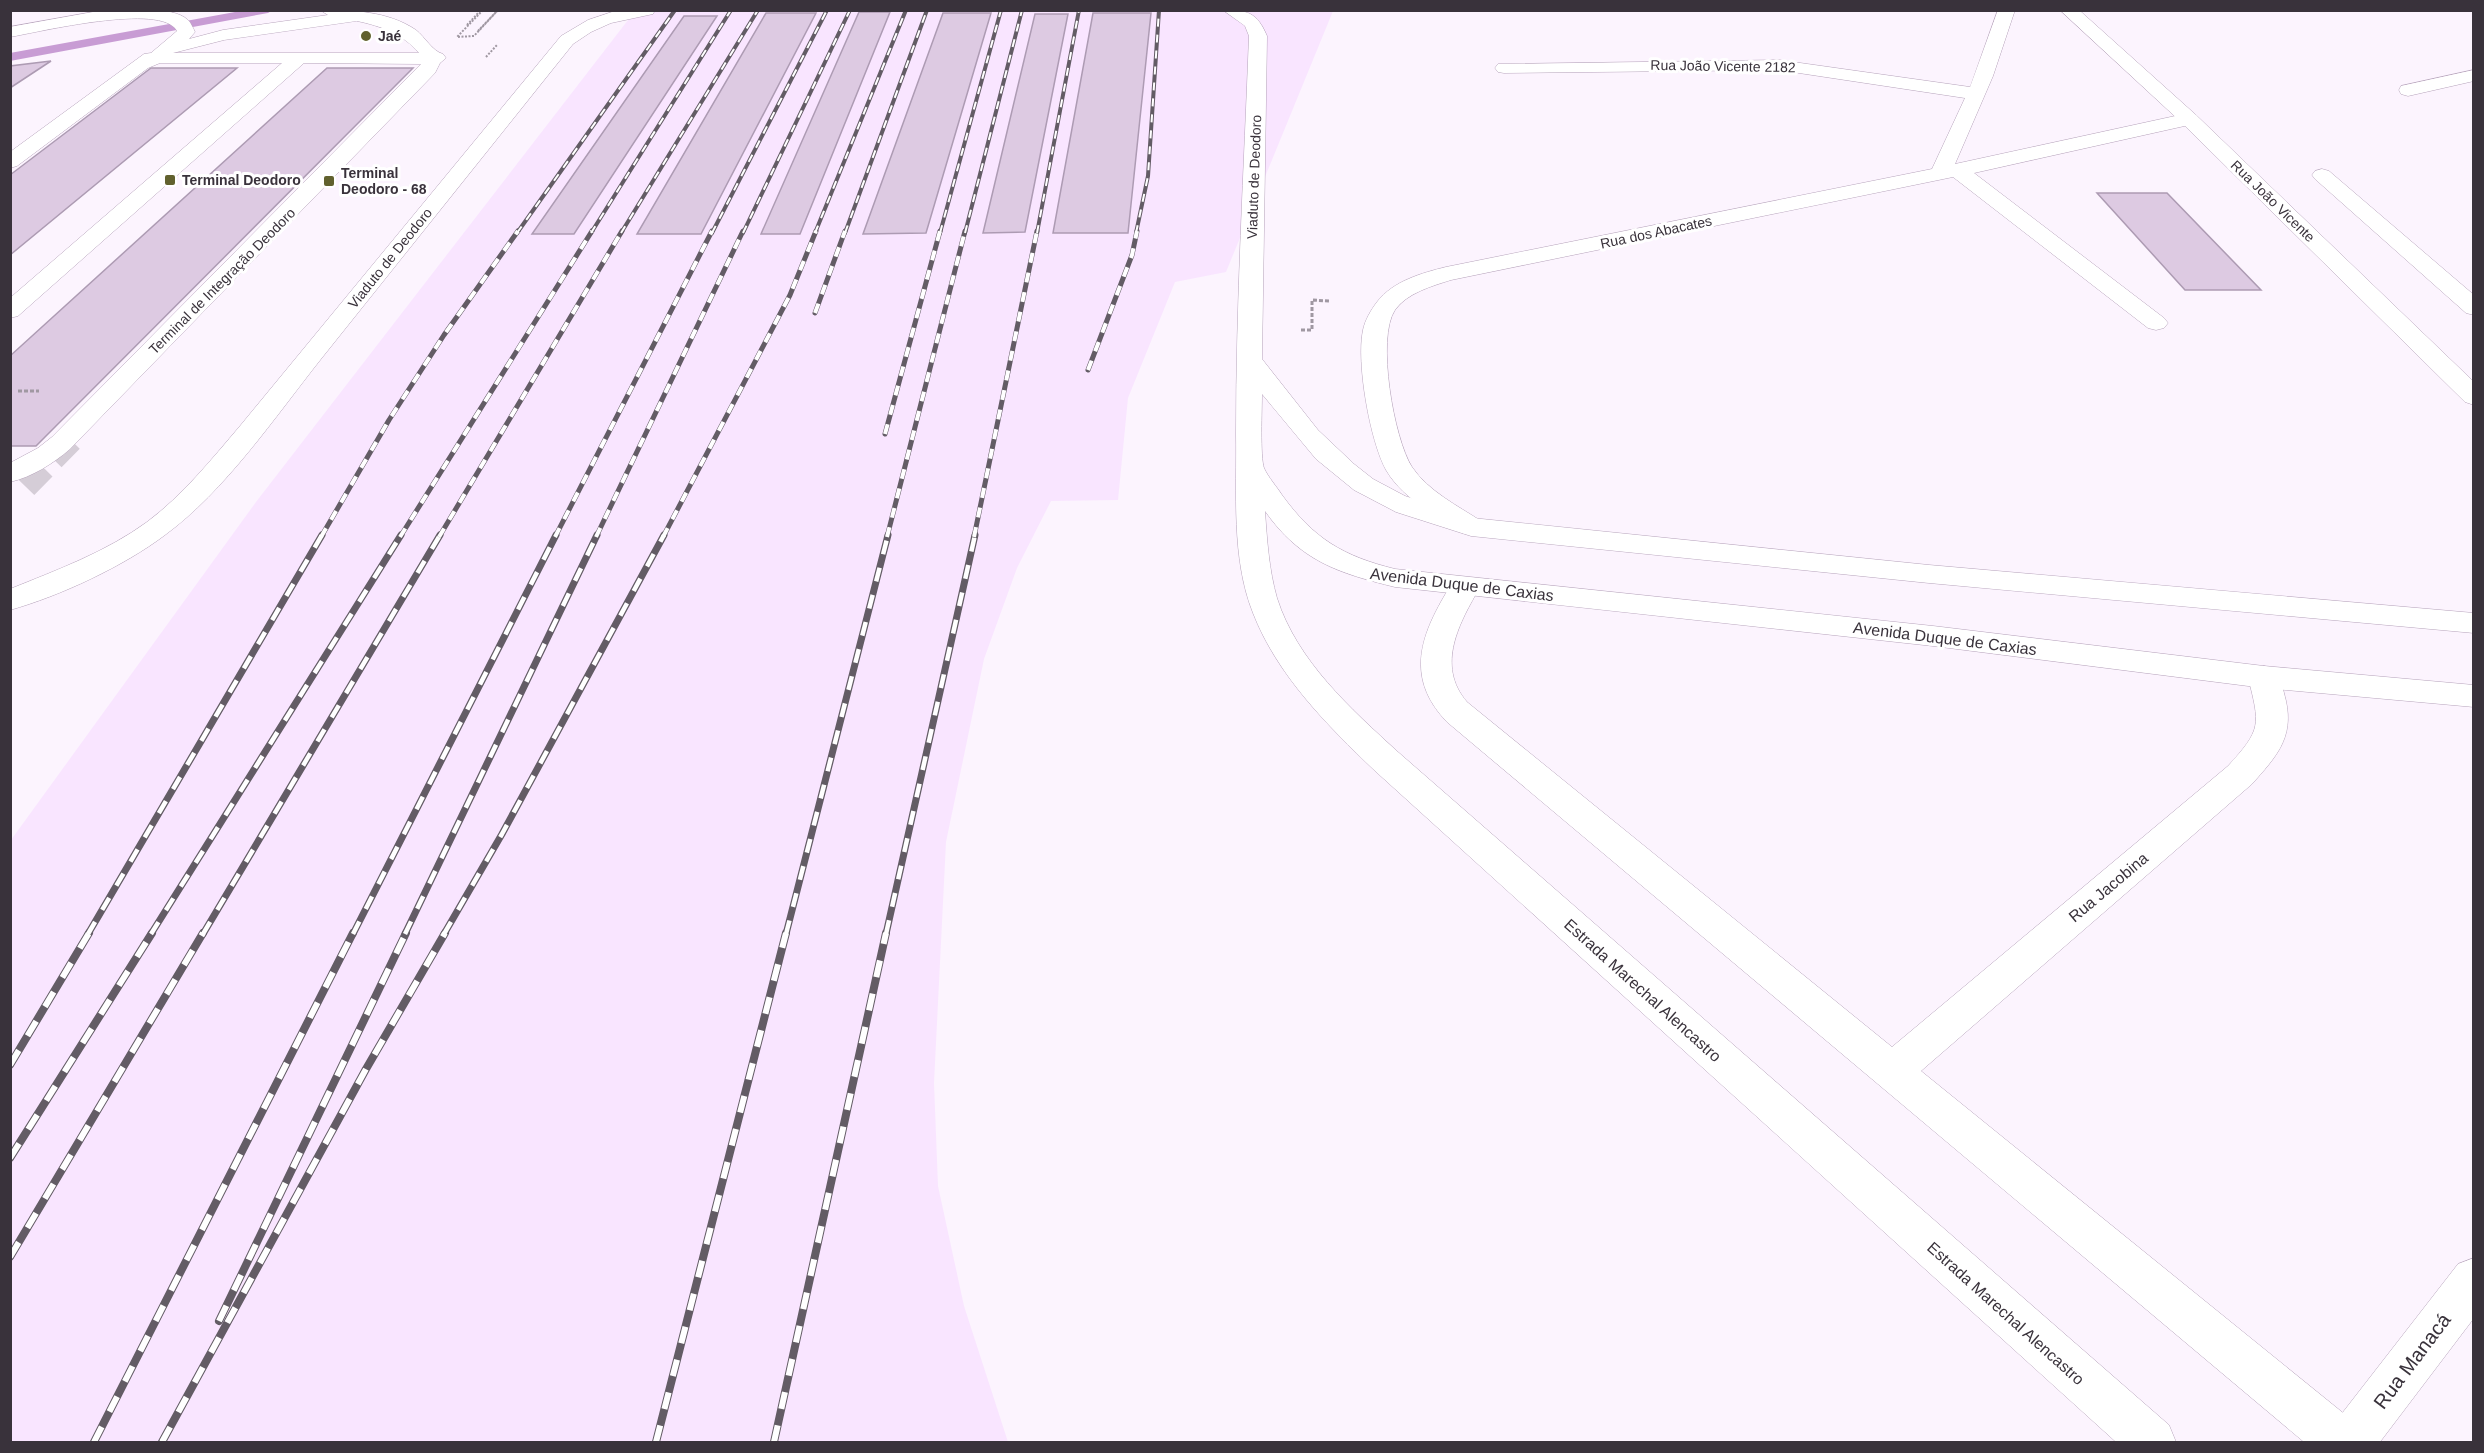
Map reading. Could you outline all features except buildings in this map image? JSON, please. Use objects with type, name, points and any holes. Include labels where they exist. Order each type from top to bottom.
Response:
[{"type":"main road","points":[[10,32],[133,10]]},
{"type":"main road","name":"Viaduto de Deodoro","points":[[10,600],[79,572],[134,543],[174,515],[249,432],[567,40],[582,29],[602,21],[647,10]]},
{"type":"main road","name":"Viaduto de Deodoro","points":[[1232,10],[1253,23],[1258,36],[1248,357]]},
{"type":"main road","points":[[2007,10],[1949,172],[2156,323]]},
{"type":"main road","name":"Rua João Vicente","points":[[2068,10],[2189,119],[2474,397]]},
{"type":"main road","name":"Terminal de Integração Deodoro","points":[[14,486],[61,443],[429,69],[430,56],[420,40],[398,27],[329,11]]},
{"type":"main road","name":"Terminal de Integração Deodoro","points":[[10,164],[147,64],[186,32],[183,23],[170,16],[134,13],[92,17]]},
{"type":"main road","name":"Terminal de Integração Deodoro","points":[[147,64],[178,48],[213,37],[309,21],[358,17]]},
{"type":"main road","points":[[10,311],[299,57]]},
{"type":"main road","points":[[10,164],[150,58],[437,57]]},
{"type":"main road","name":"Rua João Vicente 2182","points":[[1504,68],[1779,64],[1976,94]]},
{"type":"main road","points":[[2408,90],[2474,75]]},
{"type":"main road","name":"Rua dos Abacates","points":[[1471,527],[1441,507],[1400,470],[1384,432],[1374,337],[1376,327],[1387,305],[1398,294],[1446,274],[1949,172],[2189,119]]},
{"type":"main road","points":[[2322,175],[2474,308]]},
{"type":"main road","points":[[1248,357],[1305,431],[1356,480],[1384,497],[1425,514],[1471,527],[1929,574],[2474,623]]},
{"type":"main road","points":[[1248,357],[1251,468]]},
{"type":"main road","name":"Avenida Duque de Caxias","points":[[1251,468],[1291,527],[1313,549],[1364,571],[1465,587],[1933,636],[2264,677],[2474,696]]},
{"type":"main road","name":"Estrada Marechal Alencastro","points":[[1251,468],[1256,557],[1267,612],[1296,664],[1350,728],[2152,1443]]},
{"type":"main road","points":[[1465,587],[1443,626],[1434,662],[1438,682],[1450,705],[2341,1443]]},
{"type":"main road","name":"Rua Jacobina","points":[[1892,1071],[2240,775],[2271,738],[2274,718],[2264,677]]},
{"type":"main road","name":"Rua Manacá","points":[[2350,1443],[2474,1280]]},
{"type":"path","points":[[483,10],[457,37],[474,36],[498,10]]},
{"type":"path","points":[[1250,330],[1312,330],[1312,300],[1387,305]]},
{"type":"shaded area","points":[[635,11],[1333,11],[1226,272],[1175,282],[1128,398],[1118,500],[1051,501],[1017,568],[984,659],[946,842],[934,1083],[938,1186],[964,1306],[1008,1442],[11,1442],[11,840],[256,502]]},
{"type":"waterway","points":[[10,57],[268,10]]},
{"type":"tunnel","points":[[25,486],[72,438]]},
{"type":"railway","points":[[517,233],[675,10]]},
{"type":"railway","points":[[591,233],[731,10]]},
{"type":"railway","points":[[621,233],[758,10]]},
{"type":"railway","points":[[712,233],[827,10]]},
{"type":"railway","points":[[743,233],[850,10]]},
{"type":"railway","points":[[815,233],[906,10]]},
{"type":"railway","points":[[845,233],[927,10]]},
{"type":"railway","points":[[940,233],[1001,10]]},
{"type":"railway","points":[[965,233],[1022,10]]},
{"type":"railway","points":[[1037,233],[1079,10]]},
{"type":"railway","points":[[1136,233],[1148,176],[1159,10]]},
{"type":"railway","points":[[321,537],[389,420],[444,335],[518,231]]},
{"type":"railway","points":[[400,537],[592,231]]},
{"type":"railway","points":[[439,537],[622,231]]},
{"type":"railway","points":[[555,537],[712,231]]},
{"type":"railway","points":[[596,537],[743,231]]},
{"type":"railway","points":[[663,537],[790,295],[816,231]]},
{"type":"railway","points":[[815,313],[845,231]]},
{"type":"railway","points":[[885,434],[940,231]]},
{"type":"railway","points":[[887,537],[965,231]]},
{"type":"railway","points":[[974,537],[1037,231]]},
{"type":"railway","points":[[1088,370],[1132,255],[1137,231]]},
{"type":"railway","points":[[88,934],[322,535]]},
{"type":"railway","points":[[151,934],[401,535]]},
{"type":"railway","points":[[203,934],[440,535]]},
{"type":"railway","points":[[353,934],[556,535]]},
{"type":"railway","points":[[405,934],[597,535]]},
{"type":"railway","points":[[444,934],[502,834],[664,535]]},
{"type":"railway","points":[[786,934],[888,535]]},
{"type":"railway","points":[[886,934],[975,535]]},
{"type":"railway","points":[[10,1065],[89,933]]},
{"type":"railway","points":[[10,1158],[152,933]]},
{"type":"railway","points":[[10,1257],[203,933]]},
{"type":"railway","points":[[94,1442],[353,933]]},
{"type":"railway","points":[[219,1321],[406,933]]},
{"type":"railway","points":[[162,1442],[366,1069],[445,933]]},
{"type":"railway","points":[[656,1442],[786,933]]},
{"type":"railway","points":[[774,1442],[886,933]]},
{"type":"place","name":"Jaé","points":[[366,36]]},
{"type":"place","name":"Terminal Deodoro","points":[[170,180]]},
{"type":"place","name":"Terminal Deodoro - 68","points":[[329,181]]}]
